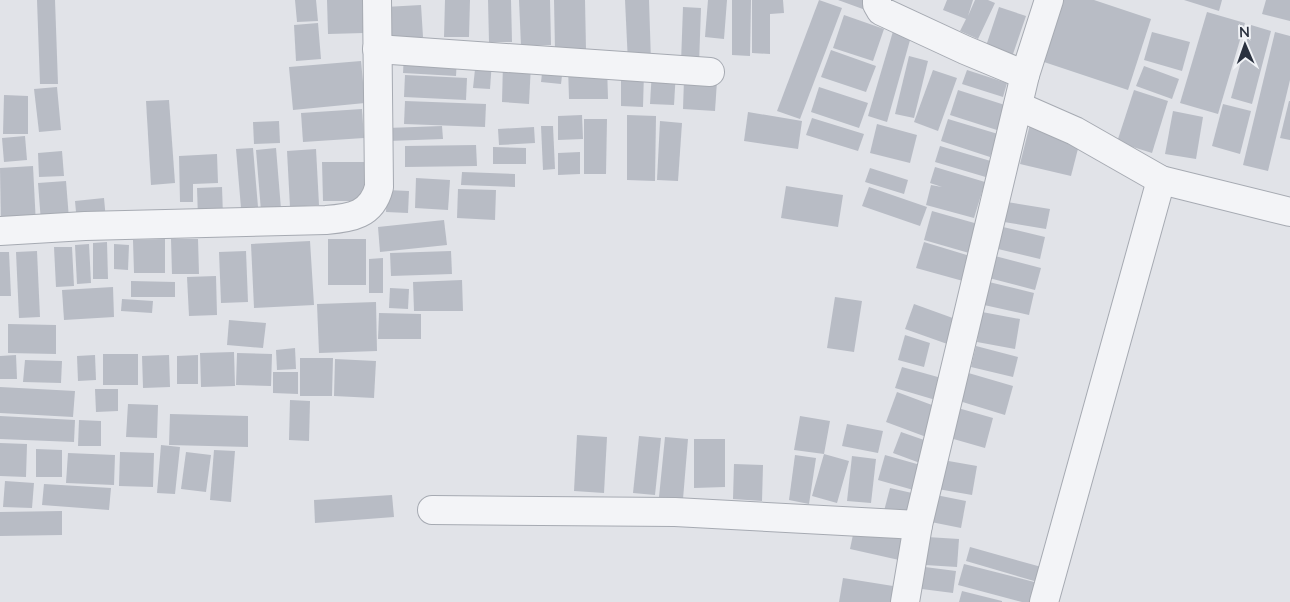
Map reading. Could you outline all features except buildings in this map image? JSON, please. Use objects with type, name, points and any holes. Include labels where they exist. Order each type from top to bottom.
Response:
[{"type":"street","points":[[0,231],[85,226],[326,220],[355,215],[371,205],[376,198],[379,187],[377,0]]},
{"type":"street","points":[[877,0],[881,12],[1026,75]]},
{"type":"street","points":[[905,602],[918,525],[1018,106],[1049,0]]},
{"type":"street","points":[[377,49],[710,72]]},
{"type":"street","points":[[1018,106],[1076,131],[1161,180],[1290,212]]},
{"type":"street","points":[[1044,602],[1161,180]]},
{"type":"street","points":[[432,510],[675,512],[918,525]]}]
